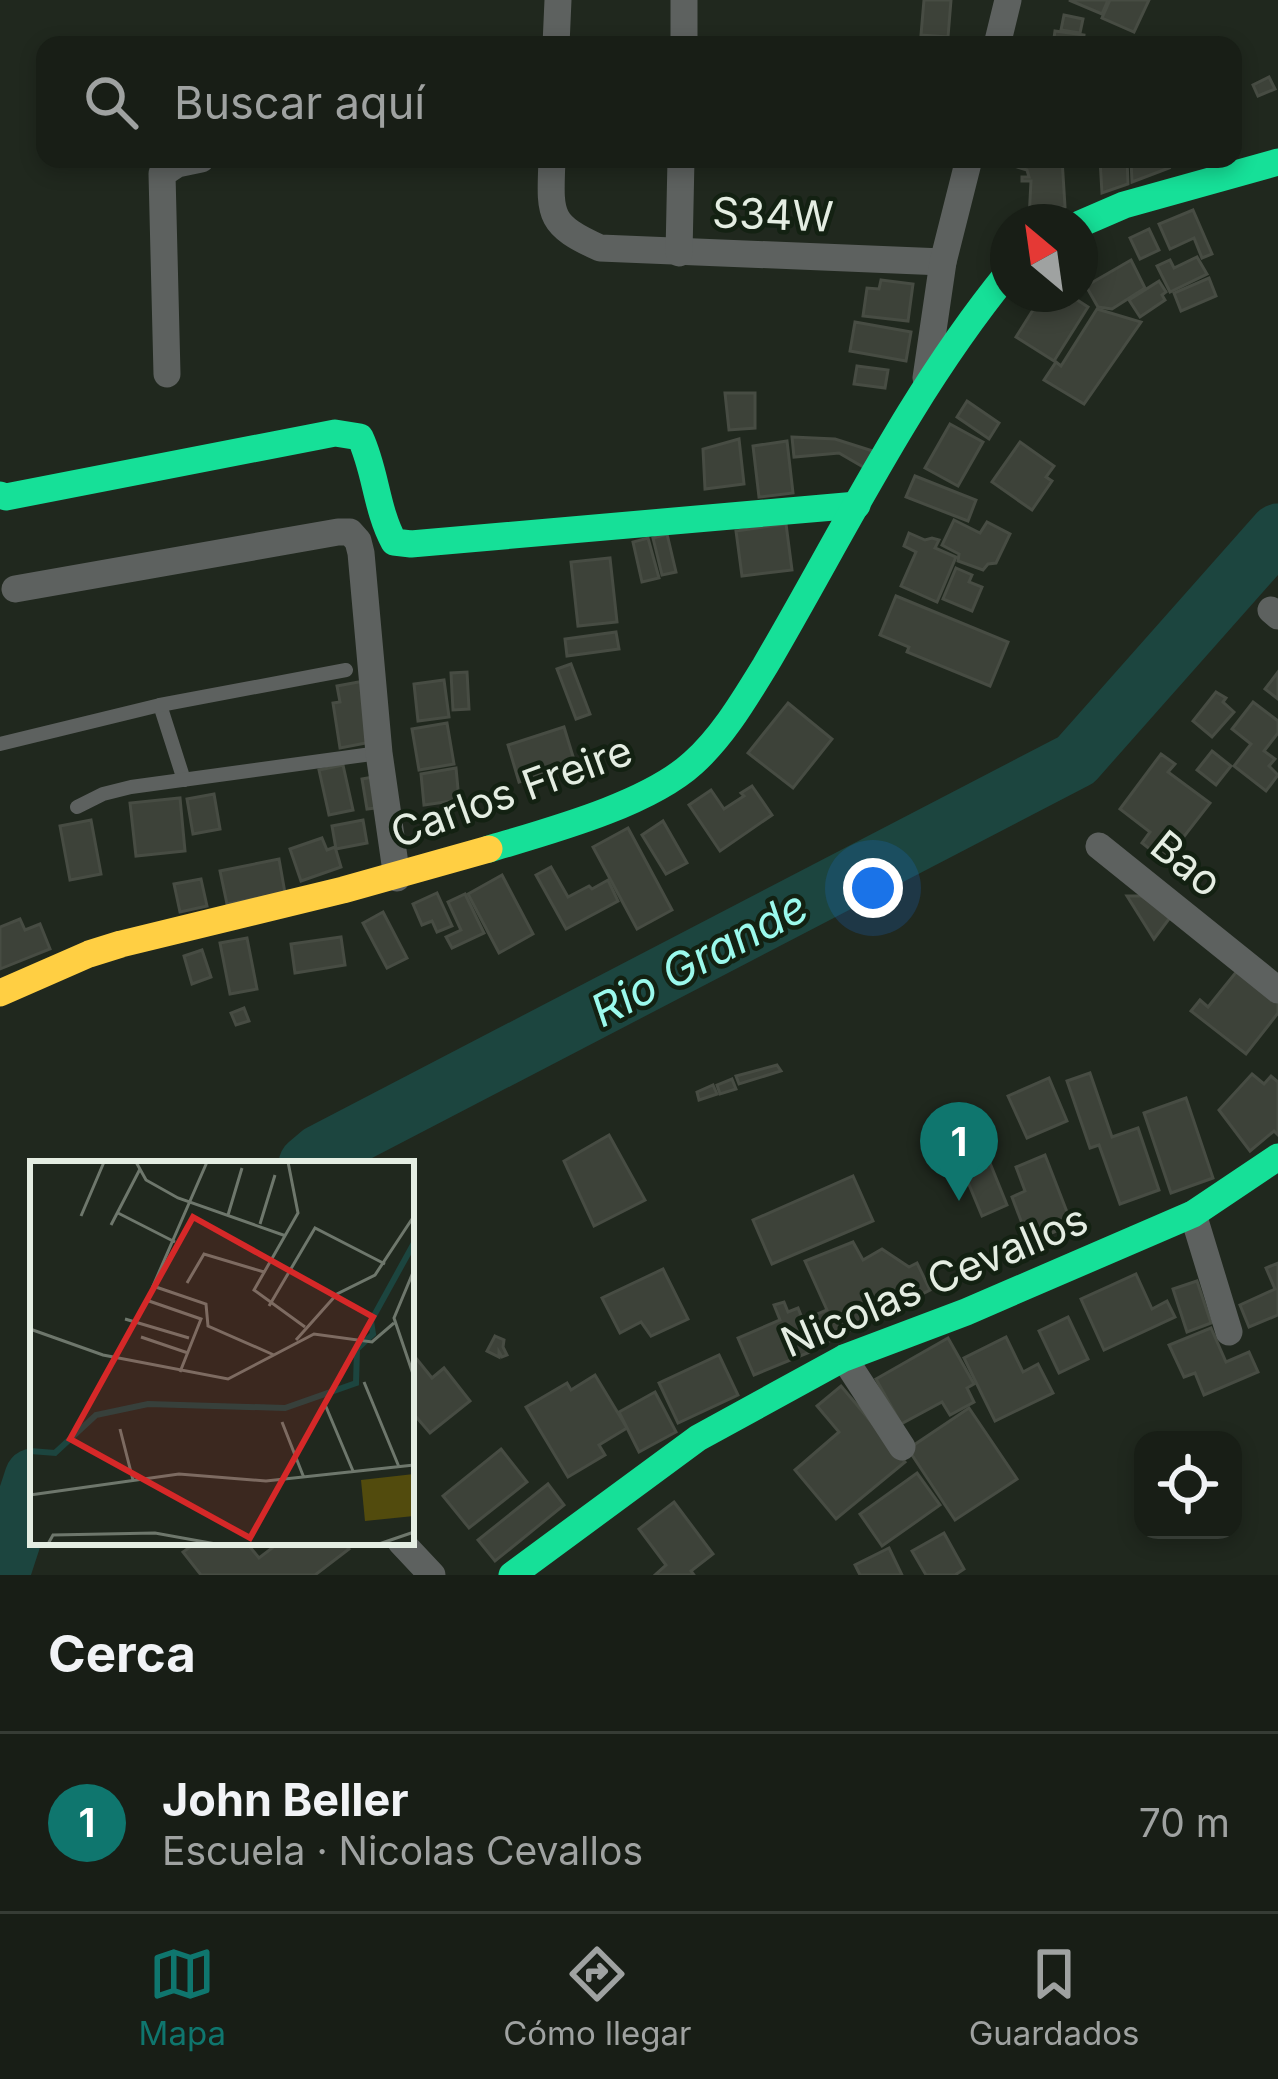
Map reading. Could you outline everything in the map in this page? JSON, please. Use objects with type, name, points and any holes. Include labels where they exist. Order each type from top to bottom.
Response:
[{"type":"street","points":[[556,36],[557,0]]},
{"type":"street","points":[[684,0],[684,36]]},
{"type":"street","points":[[999,36],[1008,0]]},
{"type":"street","points":[[1098,216],[1278,162]]},
{"type":"street","points":[[167,374],[161,175],[168,168]]},
{"type":"street","name":"S34W","points":[[552,168],[553,214],[567,233],[600,248],[943,262]]},
{"type":"street","points":[[679,253],[681,168]]},
{"type":"street","points":[[924,388],[943,262],[967,168]]},
{"type":"street","name":"Carlos Freire","points":[[0,993],[122,944],[397,878],[508,844],[619,805],[690,765],[745,697],[924,388],[990,293]]},
{"type":"street","points":[[0,495],[335,433],[360,437],[371,458],[385,528],[394,542],[857,505]]},
{"type":"street","points":[[15,589],[350,532],[362,553],[397,878]]},
{"type":"street","name":"Bao","points":[[1100,846],[1278,990]]},
{"type":"street","name":"Nicolas Cevallos","points":[[512,1575],[698,1438],[844,1358],[966,1312],[1193,1214],[1278,1157]]},
{"type":"street","points":[[1193,1214],[1229,1332]]},
{"type":"street","points":[[844,1358],[902,1448]]},
{"type":"street","points":[[404,1545],[432,1575]]},
{"type":"lane","points":[[0,744],[160,705],[346,670]]},
{"type":"lane","points":[[160,705],[184,780]]},
{"type":"lane","points":[[77,808],[130,787],[380,753]]},
{"type":"building","points":[[924,0],[951,0],[948,36],[921,35]]},
{"type":"building","points":[[1069,0],[1108,0],[1102,14]]},
{"type":"building","points":[[1110,0],[1149,0],[1134,32],[1102,18]]},
{"type":"building","points":[[1064,15],[1083,19],[1080,33],[1061,30]]},
{"type":"building","points":[[1269,77],[1275,89],[1258,96],[1253,85]]},
{"type":"building","points":[[1020,168],[1063,168],[1065,204],[1030,204],[1031,181],[1022,181],[1029,177]]},
{"type":"building","points":[[1101,168],[1127,168],[1128,184],[1102,193]]},
{"type":"building","points":[[1131,168],[1169,168],[1132,182]]},
{"type":"building","points":[[1193,210],[1212,254],[1202,258],[1194,238],[1170,249],[1159,224]]},
{"type":"building","points":[[1149,229],[1159,250],[1140,259],[1130,238]]},
{"type":"building","points":[[1197,257],[1207,274],[1170,292],[1157,266],[1170,260],[1174,268]]},
{"type":"building","points":[[1131,260],[1145,288],[1112,309],[1098,307],[1098,279]]},
{"type":"building","points":[[1209,278],[1216,296],[1181,311],[1174,293]]},
{"type":"building","points":[[881,280],[913,284],[908,321],[863,316],[867,288],[879,289]]},
{"type":"building","points":[[1159,281],[1165,300],[1140,317],[1129,300]]},
{"type":"building","points":[[1098,309],[1141,322],[1084,404],[1044,380],[1056,362],[1061,366]]},
{"type":"building","points":[[1032,312],[1085,312],[1054,361],[1016,337]]},
{"type":"building","points":[[855,322],[911,332],[906,361],[850,351]]},
{"type":"building","points":[[857,366],[888,370],[885,388],[854,384]]},
{"type":"building","points":[[725,393],[755,393],[755,428],[729,430]]},
{"type":"building","points":[[967,401],[999,423],[989,439],[957,417]]},
{"type":"building","points":[[950,424],[983,442],[958,486],[925,468]]},
{"type":"building","points":[[792,437],[835,439],[879,453],[872,472],[839,453],[794,457]]},
{"type":"building","points":[[739,439],[744,484],[705,489],[703,449]]},
{"type":"building","points":[[787,441],[793,493],[759,497],[753,446]]},
{"type":"building","points":[[1020,442],[1054,466],[1046,477],[1052,481],[1032,510],[992,482]]},
{"type":"building","points":[[915,476],[976,500],[968,521],[906,497]]},
{"type":"building","points":[[954,520],[980,533],[987,522],[1010,534],[996,563],[983,570],[958,561],[959,554],[942,545]]},
{"type":"building","points":[[786,524],[792,570],[742,576],[736,531]]},
{"type":"building","points":[[909,533],[939,540],[935,548],[956,557],[937,602],[901,586],[916,552],[904,546]]},
{"type":"building","points":[[667,534],[676,572],[662,575],[653,538]]},
{"type":"building","points":[[648,538],[659,578],[642,582],[633,542]]},
{"type":"building","points":[[610,558],[617,622],[578,626],[571,562]]},
{"type":"building","points":[[956,568],[972,575],[969,582],[982,587],[972,611],[943,599]]},
{"type":"building","points":[[896,596],[1008,642],[990,686],[907,652],[909,647],[880,635]]},
{"type":"building","points":[[616,632],[619,649],[567,656],[565,639]]},
{"type":"building","points":[[571,664],[590,714],[576,719],[557,669]]},
{"type":"building","points":[[467,672],[469,709],[453,710],[451,673]]},
{"type":"building","points":[[1278,672],[1278,699],[1265,689]]},
{"type":"building","points":[[444,680],[449,717],[418,721],[414,684]]},
{"type":"building","points":[[364,681],[376,741],[340,748],[333,703],[340,702],[337,686]]},
{"type":"building","points":[[1216,692],[1234,712],[1212,737],[1193,721]]},
{"type":"building","points":[[1253,702],[1278,721],[1278,733],[1264,751],[1275,759],[1269,766],[1278,775],[1266,791],[1234,766],[1251,744],[1232,729]]},
{"type":"building","points":[[788,703],[832,739],[793,788],[748,753]]},
{"type":"building","points":[[447,723],[454,764],[419,770],[412,729]]},
{"type":"building","points":[[564,727],[575,763],[519,782],[508,745]]},
{"type":"building","points":[[1212,751],[1231,766],[1216,785],[1197,770]]},
{"type":"building","points":[[1161,754],[1175,764],[1168,772],[1210,803],[1165,861],[1142,843],[1150,832],[1120,809]]},
{"type":"building","points":[[343,765],[353,810],[329,815],[319,770]]},
{"type":"building","points":[[456,768],[459,800],[424,805],[421,774]]},
{"type":"building","points":[[379,776],[384,807],[367,809],[362,779]]},
{"type":"building","points":[[752,786],[772,815],[720,851],[689,805],[711,790],[724,809]]},
{"type":"building","points":[[214,794],[220,829],[193,834],[187,799]]},
{"type":"building","points":[[180,798],[185,851],[136,856],[130,803]]},
{"type":"building","points":[[91,820],[101,874],[70,880],[60,826]]},
{"type":"building","points":[[363,820],[367,843],[336,849],[332,826]]},
{"type":"building","points":[[663,821],[687,863],[666,874],[642,835]]},
{"type":"building","points":[[628,828],[672,910],[637,929],[593,847]]},
{"type":"building","points":[[322,838],[327,850],[335,847],[341,867],[301,881],[290,849]]},
{"type":"building","points":[[279,859],[285,893],[227,904],[220,871]]},
{"type":"building","points":[[551,867],[568,897],[608,880],[618,901],[566,929],[536,875]]},
{"type":"building","points":[[502,875],[533,934],[499,953],[468,894]]},
{"type":"building","points":[[201,879],[207,906],[180,912],[174,884]]},
{"type":"building","points":[[437,893],[452,926],[437,932],[432,921],[422,925],[413,904]]},
{"type":"building","points":[[465,894],[484,933],[452,948],[446,937],[461,930],[448,902]]},
{"type":"building","points":[[1127,896],[1141,896],[1172,915],[1154,939]]},
{"type":"building","points":[[383,912],[407,958],[387,968],[363,923]]},
{"type":"building","points":[[20,919],[25,930],[40,924],[50,949],[0,969],[0,927]]},
{"type":"building","points":[[341,937],[345,965],[295,973],[291,944]]},
{"type":"building","points":[[247,938],[257,989],[230,994],[220,943]]},
{"type":"building","points":[[202,950],[211,977],[192,984],[184,956]]},
{"type":"building","points":[[1241,966],[1278,994],[1278,1013],[1246,1054],[1191,1011],[1200,1000],[1208,1007]]},
{"type":"building","points":[[244,1008],[249,1021],[236,1025],[231,1013]]},
{"type":"building","points":[[777,1065],[781,1071],[739,1084],[736,1076]]},
{"type":"building","points":[[1090,1073],[1112,1137],[1138,1128],[1159,1190],[1120,1204],[1099,1145],[1090,1148],[1067,1081]]},
{"type":"building","points":[[1252,1074],[1264,1084],[1271,1076],[1278,1082],[1278,1135],[1274,1131],[1250,1151],[1219,1110]]},
{"type":"building","points":[[1049,1078],[1067,1121],[1027,1138],[1008,1096]]},
{"type":"building","points":[[732,1079],[736,1089],[720,1094],[717,1085]]},
{"type":"building","points":[[713,1085],[717,1094],[699,1100],[697,1092]]},
{"type":"building","points":[[1186,1098],[1213,1178],[1171,1193],[1144,1113]]},
{"type":"building","points":[[977,1131],[1007,1205],[982,1216],[951,1141]]},
{"type":"building","points":[[609,1135],[645,1200],[594,1226],[564,1161]]},
{"type":"building","points":[[1045,1155],[1072,1225],[1029,1242],[1012,1197],[1025,1191],[1016,1167]]},
{"type":"building","points":[[853,1176],[873,1221],[772,1264],[753,1220]]},
{"type":"building","points":[[853,1242],[863,1260],[882,1249],[909,1267],[917,1263],[930,1290],[819,1346],[810,1317],[827,1310],[805,1261]]},
{"type":"building","points":[[1278,1263],[1278,1315],[1249,1327],[1240,1305],[1275,1289],[1266,1268]]},
{"type":"building","points":[[663,1269],[688,1319],[651,1336],[641,1322],[620,1333],[602,1298]]},
{"type":"building","points":[[1136,1274],[1152,1309],[1167,1301],[1175,1317],[1104,1350],[1081,1299]]},
{"type":"building","points":[[1197,1281],[1211,1323],[1187,1332],[1173,1289]]},
{"type":"building","points":[[784,1302],[788,1312],[798,1308],[815,1350],[754,1375],[738,1338],[780,1320],[774,1305]]},
{"type":"building","points":[[1068,1317],[1088,1359],[1059,1373],[1039,1331]]},
{"type":"building","points":[[1211,1328],[1226,1362],[1249,1352],[1258,1372],[1204,1395],[1195,1373],[1184,1377],[1169,1345]]},
{"type":"building","points":[[495,1336],[504,1340],[507,1355],[487,1351]]},
{"type":"building","points":[[1006,1337],[1023,1372],[1038,1364],[1053,1393],[995,1421],[964,1358]]},
{"type":"building","points":[[948,1338],[974,1384],[967,1388],[974,1402],[950,1415],[942,1402],[901,1424],[876,1379]]},
{"type":"building","points":[[719,1355],[738,1395],[678,1423],[659,1383]]},
{"type":"building","points":[[414,1356],[432,1378],[444,1368],[470,1401],[430,1433],[414,1414]]},
{"type":"building","points":[[595,1375],[627,1428],[599,1445],[605,1455],[568,1477],[526,1407],[567,1383],[571,1390]]},
{"type":"building","points":[[841,1386],[905,1462],[836,1519],[795,1470],[839,1432],[817,1406]]},
{"type":"building","points":[[655,1392],[676,1432],[639,1452],[619,1412]]},
{"type":"building","points":[[969,1408],[1017,1479],[955,1520],[908,1449]]},
{"type":"building","points":[[501,1449],[527,1482],[469,1528],[443,1496]]},
{"type":"building","points":[[917,1473],[940,1505],[882,1546],[860,1514]]},
{"type":"building","points":[[548,1484],[564,1505],[495,1561],[478,1540]]},
{"type":"building","points":[[674,1502],[713,1554],[691,1571],[694,1575],[655,1575],[666,1565],[639,1529]]},
{"type":"building","points":[[944,1533],[964,1569],[955,1575],[926,1575],[912,1551]]},
{"type":"building","points":[[193,1545],[248,1545],[259,1558],[276,1545],[346,1545],[349,1549],[315,1575],[201,1575],[183,1552]]},
{"type":"building","points":[[889,1548],[902,1575],[860,1575],[855,1565]]},
{"type":"waterway","name":"Rio Grande","points":[[311,1161],[1076,760],[1278,532]]},
{"type":"waterway","name":"Rio Grande","points":[[1,1575],[30,1486]]},
{"type":"traffic: fast","points":[[1098,216],[1278,162]]},
{"type":"traffic: fast","points":[[489,849],[624,804],[673,778],[704,752],[765,666],[909,415],[990,297]]},
{"type":"traffic: fast","points":[[0,495],[335,433],[360,437],[394,542],[857,505]]},
{"type":"traffic: fast","points":[[512,1575],[698,1438],[844,1358],[966,1312],[1193,1214],[1278,1157]]},
{"type":"traffic: slow","points":[[0,993],[121,944],[489,849]]},
{"type":"place","name":"John Beller","points":[[959,1201]]}]
